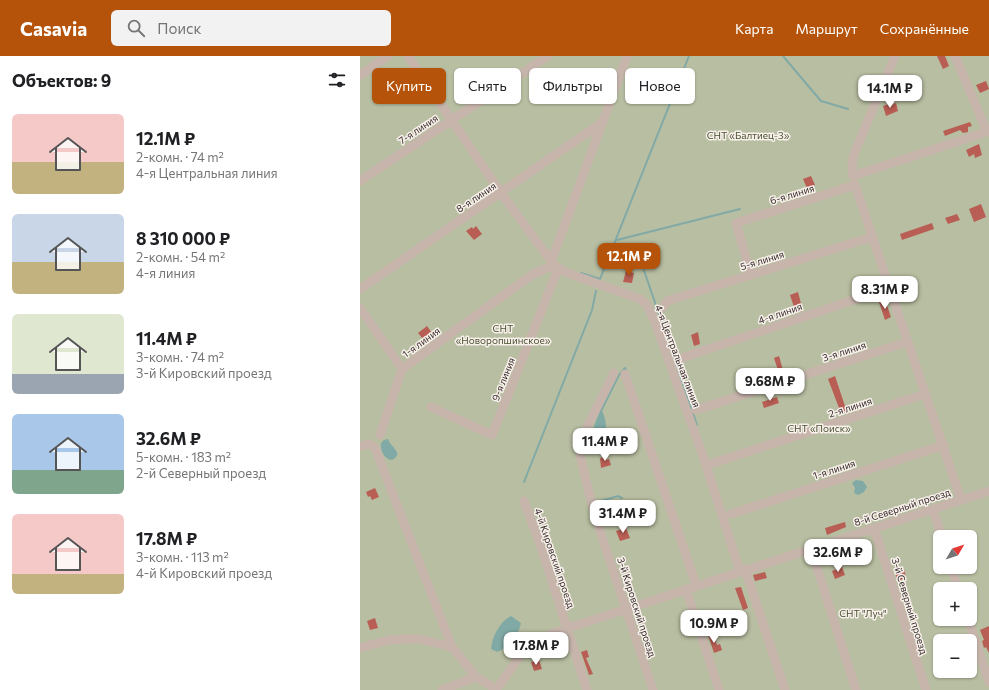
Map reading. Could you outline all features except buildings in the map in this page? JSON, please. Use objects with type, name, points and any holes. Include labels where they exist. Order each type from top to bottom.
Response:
[{"type":"street","points":[[360,75],[388,56]]},
{"type":"street","points":[[408,56],[501,193],[554,265]]},
{"type":"street","name":"7-я линия","points":[[360,181],[451,119],[548,56]]},
{"type":"street","points":[[554,265],[627,56]]},
{"type":"street","points":[[895,56],[854,154],[852,165],[853,176],[988,132],[955,56]]},
{"type":"street","name":"8-я линия","points":[[360,289],[603,122]]},
{"type":"street","name":"6-я линия","points":[[751,275],[736,223],[855,185],[872,237]]},
{"type":"street","points":[[872,237],[907,342],[944,445],[961,500]]},
{"type":"street","name":"5-я линия","points":[[662,308],[666,301],[872,237]]},
{"type":"street","name":"1-я линия","points":[[360,308],[402,369],[533,274],[554,265]]},
{"type":"street","name":"9-я линия","points":[[432,407],[492,435],[554,265]]},
{"type":"street","name":"4-я Центральная линия","points":[[554,265],[640,299],[646,304],[654,317],[785,690]]},
{"type":"street","name":"4-я линия","points":[[678,359],[889,288]]},
{"type":"street","name":"3-я линия","points":[[696,410],[907,342]]},
{"type":"street","points":[[380,434],[402,369]]},
{"type":"street","name":"3-й Кировский проезд","points":[[614,373],[588,425],[580,455],[592,506],[653,690]]},
{"type":"street","points":[[625,374],[696,585]]},
{"type":"street","name":"2-я линия","points":[[713,463],[925,394]]},
{"type":"street","points":[[360,446],[370,444],[375,448],[452,648],[476,678],[496,690]]},
{"type":"street","name":"1-я линия","points":[[731,514],[944,445]]},
{"type":"street","name":"8-й Северный проезд","points":[[496,690],[528,646],[567,628],[989,491]]},
{"type":"street","name":"4-й Кировский проезд","points":[[524,501],[587,690]]},
{"type":"street","points":[[933,510],[940,530]]},
{"type":"street","name":"3-й Северный проезд","points":[[874,528],[926,690]]},
{"type":"street","points":[[811,549],[856,690]]},
{"type":"street","points":[[686,589],[719,690]]},
{"type":"street","points":[[970,626],[989,682]]},
{"type":"street","points":[[360,648],[389,640],[405,639],[419,640],[452,648]]},
{"type":"street","points":[[442,690],[476,678]]},
{"type":"green space","points":[[360,56],[989,56],[989,690],[360,690]]},
{"type":"water","points":[[600,411],[602,411],[606,427],[605,437],[600,440],[593,436],[594,426]]},
{"type":"water","points":[[388,439],[397,452],[396,457],[392,460],[383,454],[381,448],[381,443]]},
{"type":"water","points":[[856,480],[863,481],[867,487],[864,492],[858,495],[854,493],[855,488],[852,483]]},
{"type":"water","points":[[511,616],[521,623],[520,628],[513,641],[506,648],[497,652],[491,649],[493,639],[500,625]]},
{"type":"waterway","points":[[581,273],[600,279],[689,56]]},
{"type":"waterway","points":[[783,56],[821,101],[848,109]]},
{"type":"waterway","points":[[617,240],[740,209]]},
{"type":"waterway","points":[[612,251],[638,253],[697,425]]},
{"type":"waterway","points":[[524,482],[592,310],[596,291]]},
{"type":"waterway","points":[[601,411],[619,375],[625,368],[627,372]]},
{"type":"waterway","points":[[585,450],[593,436]]},
{"type":"waterway","points":[[594,503],[618,496],[622,498]]},
{"type":"park label","name":"СНТ «Балтиец-3»","points":[[748,135]]},
{"type":"park label","name":"СНТ «Новоропшинское»","points":[[503,334]]},
{"type":"park label","name":"СНТ «Поиск»","points":[[819,428]]},
{"type":"park label","name":"СНТ \"Луч\"","points":[[863,613]]}]
